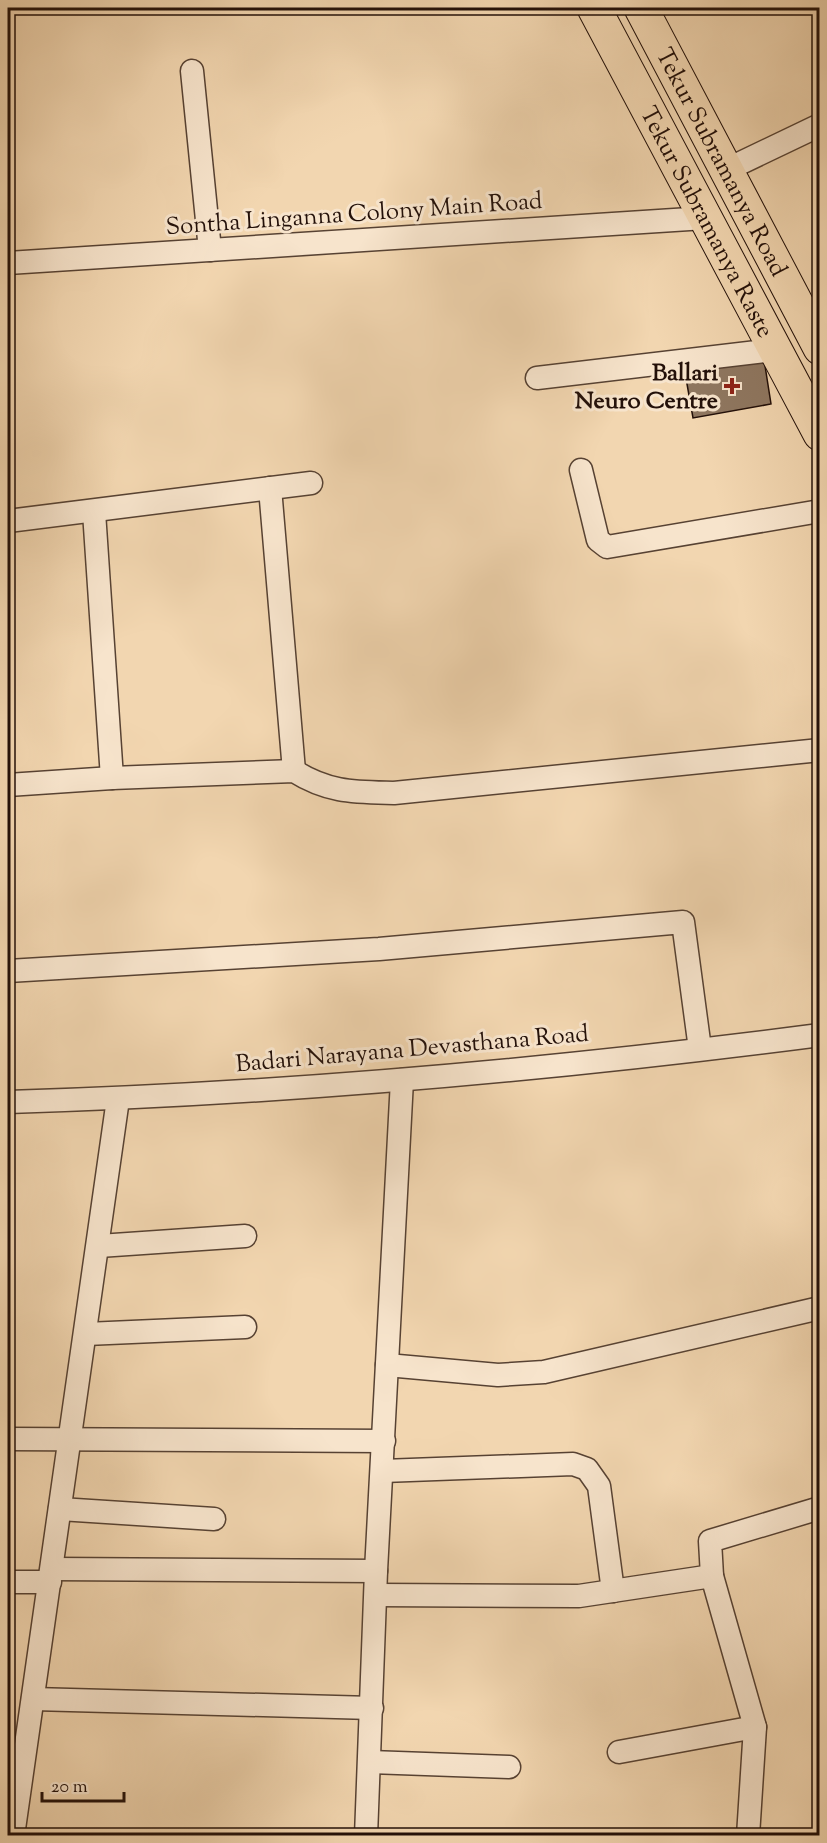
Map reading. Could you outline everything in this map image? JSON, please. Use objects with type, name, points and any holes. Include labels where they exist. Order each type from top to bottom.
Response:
[{"type":"main road","name":"Tekur Subramanya Raste","points":[[594,8],[819,434]]},
{"type":"main road","name":"Tekur Subramanya Road","points":[[641,8],[819,348]]},
{"type":"street","points":[[192,71],[210,250]]},
{"type":"street","points":[[726,171],[819,125]]},
{"type":"street","name":"Sontha Linganna Colony Main Road","points":[[8,263],[705,218]]},
{"type":"street","points":[[537,378],[774,350]]},
{"type":"street","points":[[580,470],[598,540],[608,547],[819,511]]},
{"type":"street","points":[[8,521],[311,483]]},
{"type":"street","points":[[270,488],[294,771]]},
{"type":"street","points":[[94,512],[112,778]]},
{"type":"street","points":[[8,785],[112,778],[294,771],[315,785],[345,792],[394,793],[819,750]]},
{"type":"street","points":[[8,971],[379,949],[683,922],[700,1048]]},
{"type":"street","name":"Badari Narayana Devasthana Road","points":[[8,1102],[118,1099],[402,1080],[819,1035]]},
{"type":"street","points":[[366,1836],[377,1595],[376,1571],[402,1080]]},
{"type":"street","points":[[13,1836],[99,1246],[118,1099]]},
{"type":"street","points":[[99,1246],[245,1236]]},
{"type":"street","points":[[387,1365],[498,1375],[544,1372],[819,1308]]},
{"type":"street","points":[[86,1334],[245,1327]]},
{"type":"street","points":[[8,1439],[384,1441]]},
{"type":"street","points":[[383,1471],[573,1464],[587,1469],[599,1486],[614,1591]]},
{"type":"street","points":[[60,1509],[214,1519]]},
{"type":"street","points":[[748,1836],[755,1727],[712,1576],[710,1541],[819,1509]]},
{"type":"street","points":[[8,1582],[51,1576],[376,1571]]},
{"type":"street","points":[[377,1595],[579,1596],[712,1576]]},
{"type":"street","points":[[33,1699],[372,1708]]},
{"type":"street","points":[[619,1752],[755,1727]]},
{"type":"street","points":[[370,1762],[509,1767]]},
{"type":"building","points":[[763,353],[771,404],[693,418],[684,367]]},
{"type":"place","name":"Ballari Neuro Centre","points":[[732,386]]}]
